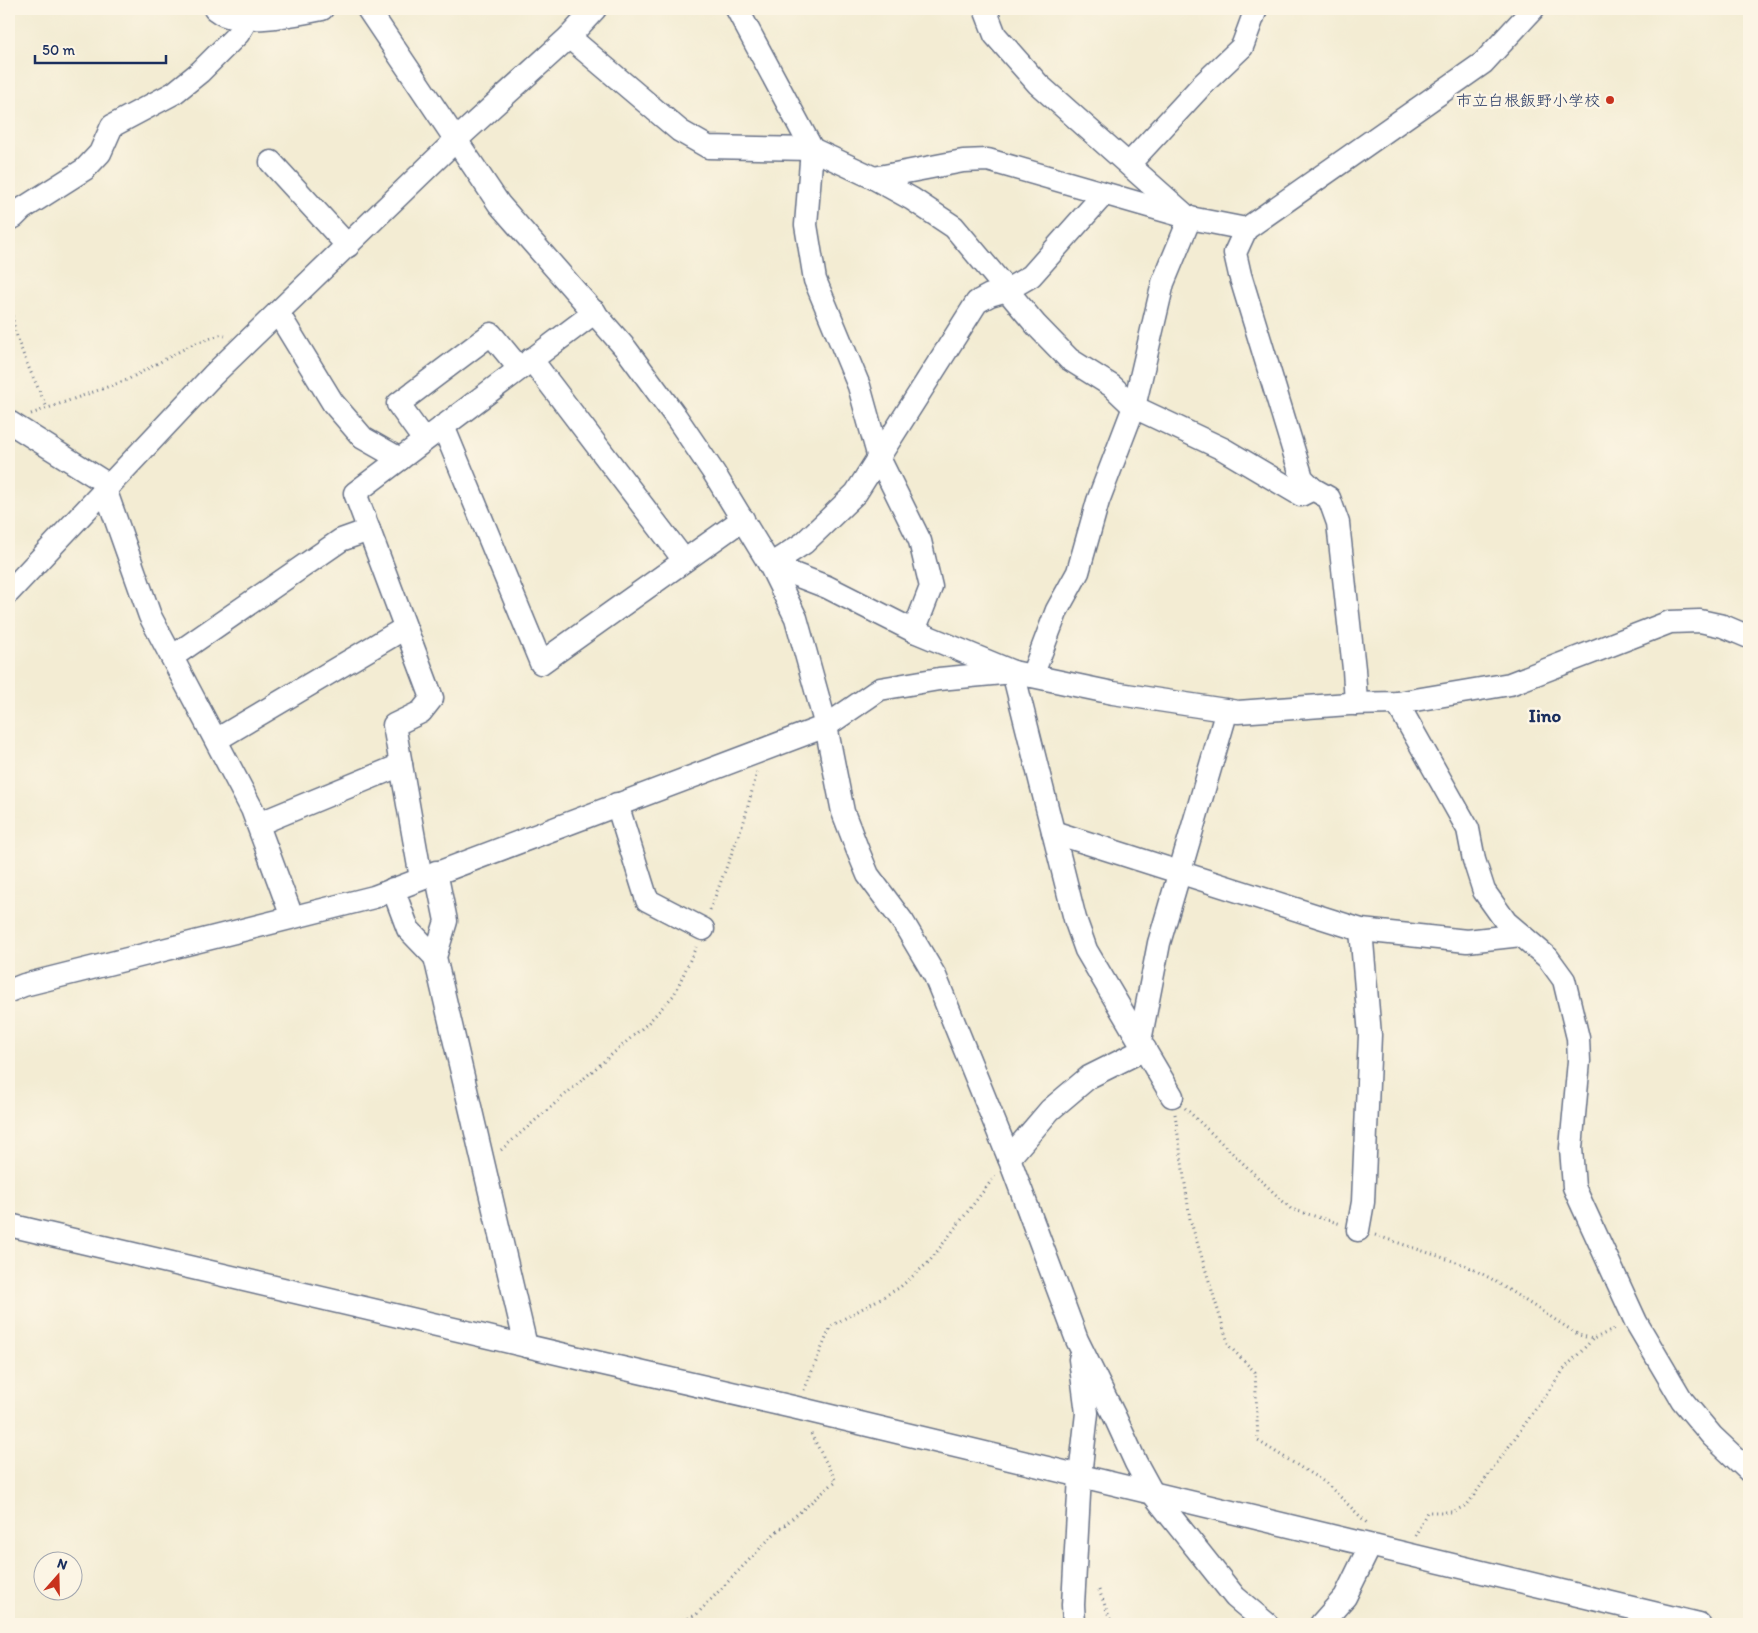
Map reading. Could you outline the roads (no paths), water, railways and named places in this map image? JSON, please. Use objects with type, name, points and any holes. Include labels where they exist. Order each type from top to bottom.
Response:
[{"type":"street","points":[[215,9],[224,15],[246,19],[304,13],[322,9]]},
{"type":"street","points":[[368,9],[499,204],[595,312],[676,417],[743,519],[770,565],[796,618],[826,726],[843,812],[864,867],[903,922],[935,976],[1009,1158],[1077,1340],[1136,1463],[1153,1494],[1235,1597],[1267,1624]]},
{"type":"street","points":[[9,592],[213,375],[457,140],[569,37],[595,9]]},
{"type":"street","points":[[737,9],[812,149],[806,225],[815,280],[859,386],[879,458],[920,541],[931,588],[914,631]]},
{"type":"street","points":[[984,9],[995,35],[1038,84],[1190,218]]},
{"type":"street","points":[[1129,164],[1203,84],[1242,47],[1256,9]]},
{"type":"street","points":[[1356,704],[1354,668],[1338,523],[1329,498],[1302,478],[1235,253],[1246,229],[1483,63],[1533,9]]},
{"type":"street","points":[[14,217],[22,209],[85,169],[100,153],[112,126],[174,93],[200,72],[238,34],[246,19]]},
{"type":"street","points":[[569,37],[680,131],[708,147],[812,149],[874,178],[912,199],[954,227],[1036,324],[1069,359],[1112,386],[1134,407],[1223,449],[1301,495],[1313,488]]},
{"type":"street","points":[[874,178],[963,161],[988,160],[1190,218],[1246,229]]},
{"type":"street","points":[[271,162],[348,246]]},
{"type":"street","points":[[770,565],[804,543],[856,493],[977,302],[990,295],[1008,290],[1031,276],[1104,194]]},
{"type":"street","points":[[1172,1096],[1086,950],[1074,919],[1053,832],[1022,674],[1078,572],[1098,501],[1134,407],[1162,283],[1190,218]]},
{"type":"street","points":[[526,1346],[435,957],[446,921],[428,875],[401,765],[394,725],[422,712],[432,698],[355,493],[595,312]]},
{"type":"street","points":[[278,313],[333,403],[363,438],[400,459]]},
{"type":"street","points":[[424,440],[398,404],[491,334],[525,364],[684,560]]},
{"type":"street","points":[[16,419],[107,487],[150,616],[252,809],[292,918]]},
{"type":"street","points":[[443,426],[540,663],[743,519]]},
{"type":"street","points":[[172,657],[341,540],[369,530]]},
{"type":"street","points":[[770,565],[827,587],[914,631],[1022,674],[1113,693],[1238,712],[1397,703],[1510,684],[1670,622],[1700,621],[1723,626],[1749,637]]},
{"type":"street","points":[[216,740],[405,628]]},
{"type":"street","points":[[9,991],[24,985],[374,897],[826,726],[880,689],[939,679],[1022,674]]},
{"type":"street","points":[[1397,703],[1468,829],[1474,860],[1484,891],[1506,922],[1548,958],[1564,980],[1578,1038],[1579,1061],[1571,1148],[1574,1187],[1636,1322],[1682,1400],[1712,1436],[1749,1471]]},
{"type":"street","points":[[1009,1158],[1050,1110],[1089,1077],[1142,1045],[1159,943],[1227,710]]},
{"type":"street","points":[[258,824],[401,765]]},
{"type":"street","points":[[617,804],[647,900],[703,929]]},
{"type":"street","points":[[1053,832],[1361,930],[1466,940],[1521,935]]},
{"type":"street","points":[[393,889],[408,929],[435,957]]},
{"type":"street","points":[[1358,1230],[1363,1202],[1370,1035],[1361,930]]},
{"type":"street","points":[[9,1224],[797,1408],[1153,1494],[1369,1535],[1405,1554],[1699,1624]]},
{"type":"street","points":[[1074,1624],[1073,1605],[1080,1476],[1087,1413],[1077,1340]]},
{"type":"street","points":[[1321,1624],[1345,1597],[1369,1535]]},
{"type":"place","name":"市立白根飯野小学校","points":[[1610,100]]},
{"type":"district","name":"Iino","points":[[1545,715]]}]
